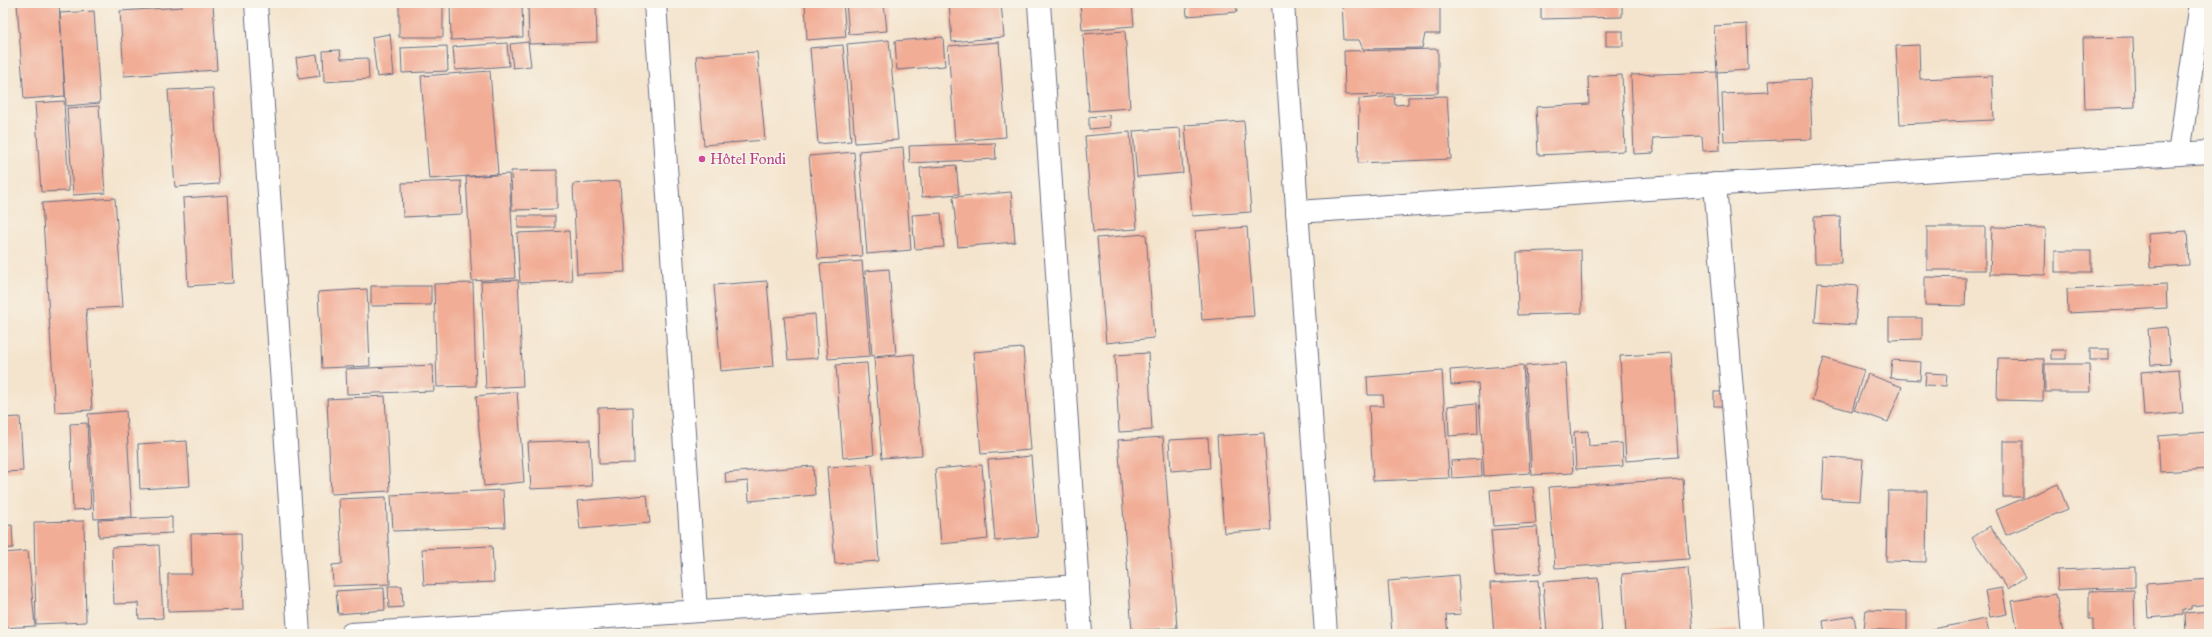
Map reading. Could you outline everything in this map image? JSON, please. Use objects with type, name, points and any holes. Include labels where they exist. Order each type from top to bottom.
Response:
[{"type":"street","points":[[256,3],[299,634]]},
{"type":"street","points":[[655,3],[696,611]]},
{"type":"street","points":[[1039,3],[1081,634]]},
{"type":"street","points":[[1283,3],[1326,634]]},
{"type":"street","points":[[2179,154],[2201,3]]},
{"type":"street","points":[[1298,212],[2209,152]]},
{"type":"street","points":[[1715,184],[1752,634]]},
{"type":"street","points":[[351,634],[1078,586]]},
{"type":"building","points":[[17,3],[59,3],[65,96],[24,99]]},
{"type":"building","points":[[182,3],[213,3],[217,70],[124,76],[120,11],[182,7]]},
{"type":"building","points":[[399,3],[443,3],[443,37],[399,37]]},
{"type":"building","points":[[450,3],[522,3],[523,37],[451,40]]},
{"type":"building","points":[[528,3],[596,3],[597,42],[529,44]]},
{"type":"building","points":[[805,3],[843,3],[846,37],[807,40]]},
{"type":"building","points":[[846,3],[884,3],[887,31],[849,34]]},
{"type":"building","points":[[949,3],[1001,3],[1004,37],[952,42]]},
{"type":"building","points":[[1080,3],[1132,3],[1134,26],[1082,30]]},
{"type":"building","points":[[1186,3],[1236,3],[1237,12],[1187,16]]},
{"type":"building","points":[[1342,3],[1440,3],[1440,34],[1425,34],[1422,48],[1363,49],[1359,40],[1344,40]]},
{"type":"building","points":[[1541,3],[1622,3],[1622,17],[1541,19]]},
{"type":"building","points":[[94,11],[100,103],[66,106],[60,13]]},
{"type":"building","points":[[1747,24],[1748,70],[1717,72],[1714,26]]},
{"type":"building","points":[[1125,31],[1130,108],[1089,111],[1083,34]]},
{"type":"building","points":[[1606,31],[1623,31],[1623,46],[1606,46]]},
{"type":"building","points":[[390,34],[394,75],[377,77],[372,37]]},
{"type":"building","points":[[943,37],[945,66],[897,70],[895,41]]},
{"type":"building","points":[[2133,37],[2135,107],[2085,109],[2083,38]]},
{"type":"building","points":[[889,40],[898,140],[855,143],[847,44]]},
{"type":"building","points":[[528,42],[531,66],[513,68],[510,44]]},
{"type":"building","points":[[999,42],[1006,137],[955,141],[948,46]]},
{"type":"building","points":[[507,43],[509,66],[455,70],[453,47]]},
{"type":"building","points":[[843,45],[851,141],[818,144],[810,48]]},
{"type":"building","points":[[1919,45],[1920,79],[1992,76],[1994,120],[1900,124],[1896,46]]},
{"type":"building","points":[[447,46],[448,71],[402,73],[401,48]]},
{"type":"building","points":[[1438,49],[1438,93],[1345,95],[1344,51]]},
{"type":"building","points":[[340,50],[341,59],[368,58],[369,79],[324,82],[323,51]]},
{"type":"building","points":[[757,52],[765,140],[704,145],[696,56]]},
{"type":"building","points":[[317,55],[320,76],[299,79],[296,58]]},
{"type":"building","points":[[490,71],[498,174],[429,179],[421,76]]},
{"type":"building","points":[[1717,72],[1720,150],[1703,151],[1702,136],[1653,138],[1654,153],[1634,154],[1631,75]]},
{"type":"building","points":[[1622,75],[1625,151],[1538,155],[1536,107],[1589,104],[1588,77]]},
{"type":"building","points":[[1810,79],[1812,139],[1724,142],[1722,94],[1769,92],[1768,81]]},
{"type":"building","points":[[213,88],[219,184],[175,187],[168,90]]},
{"type":"building","points":[[1394,96],[1395,105],[1408,104],[1408,97],[1447,96],[1451,159],[1358,163],[1359,99]]},
{"type":"building","points":[[64,101],[69,191],[41,192],[35,103]]},
{"type":"building","points":[[99,106],[105,193],[73,195],[67,108]]},
{"type":"building","points":[[1109,115],[1110,127],[1089,129],[1089,117]]},
{"type":"building","points":[[1244,121],[1251,212],[1192,216],[1185,125]]},
{"type":"building","points":[[1180,128],[1183,173],[1137,177],[1133,131]]},
{"type":"building","points":[[1130,132],[1137,229],[1093,232],[1085,136]]},
{"type":"building","points":[[995,143],[996,159],[910,163],[909,146]]},
{"type":"building","points":[[903,147],[911,250],[867,254],[859,151]]},
{"type":"building","points":[[854,152],[862,256],[818,259],[809,156]]},
{"type":"building","points":[[956,165],[959,194],[922,197],[920,168]]},
{"type":"building","points":[[557,170],[557,209],[512,210],[511,171]]},
{"type":"building","points":[[509,174],[515,278],[472,281],[466,177]]},
{"type":"building","points":[[461,181],[462,214],[403,217],[402,183]]},
{"type":"building","points":[[620,181],[625,272],[577,274],[573,184]]},
{"type":"building","points":[[1011,192],[1015,242],[958,247],[953,197]]},
{"type":"building","points":[[228,195],[233,283],[188,286],[183,198]]},
{"type":"building","points":[[115,198],[123,307],[86,309],[92,410],[55,412],[42,203]]},
{"type":"building","points":[[941,213],[944,247],[915,249],[912,215]]},
{"type":"building","points":[[518,216],[555,216],[555,228],[518,228]]},
{"type":"building","points":[[1840,216],[1841,263],[1815,263],[1814,217]]},
{"type":"building","points":[[1247,227],[1254,316],[1202,320],[1195,231]]},
{"type":"building","points":[[1927,227],[1985,227],[1985,270],[1927,270]]},
{"type":"building","points":[[1992,227],[2046,228],[2045,275],[1990,274]]},
{"type":"building","points":[[569,231],[572,281],[520,283],[517,233]]},
{"type":"building","points":[[2187,231],[2189,265],[2150,267],[2148,234]]},
{"type":"building","points":[[1146,234],[1154,338],[1106,343],[1097,238]]},
{"type":"building","points":[[1581,250],[1582,313],[1518,315],[1517,252]]},
{"type":"building","points":[[2055,251],[2091,251],[2091,272],[2055,272]]},
{"type":"building","points":[[862,261],[870,356],[828,359],[820,264]]},
{"type":"building","points":[[889,269],[896,354],[872,356],[865,271]]},
{"type":"building","points":[[1925,277],[1966,278],[1965,306],[1925,305]]},
{"type":"building","points":[[518,280],[523,386],[486,388],[481,282]]},
{"type":"building","points":[[767,281],[774,366],[721,371],[714,285]]},
{"type":"building","points":[[473,283],[476,386],[437,387],[434,284]]},
{"type":"building","points":[[1818,283],[1858,286],[1855,325],[1815,322]]},
{"type":"building","points":[[2166,284],[2167,308],[2068,313],[2067,289]]},
{"type":"building","points":[[371,286],[431,286],[431,305],[371,306]]},
{"type":"building","points":[[367,289],[370,366],[322,368],[318,292]]},
{"type":"building","points":[[815,314],[818,358],[788,360],[784,317]]},
{"type":"building","points":[[1889,318],[1922,318],[1922,339],[1889,340]]},
{"type":"building","points":[[2167,327],[2170,364],[2151,365],[2148,329]]},
{"type":"building","points":[[1023,348],[1031,450],[981,454],[973,352]]},
{"type":"building","points":[[2090,349],[2109,349],[2109,360],[2090,360]]},
{"type":"building","points":[[2051,350],[2066,350],[2066,359],[2051,359]]},
{"type":"building","points":[[1148,353],[1152,430],[1119,432],[1115,355]]},
{"type":"building","points":[[1672,353],[1678,457],[1626,461],[1620,356]]},
{"type":"building","points":[[914,354],[922,455],[882,458],[874,358]]},
{"type":"building","points":[[1824,358],[1864,370],[1852,411],[1812,400]]},
{"type":"building","points":[[1998,358],[2044,359],[2043,401],[1997,400]]},
{"type":"building","points":[[1892,360],[1921,362],[1920,380],[1890,378]]},
{"type":"building","points":[[867,363],[874,455],[843,458],[836,365]]},
{"type":"building","points":[[1566,363],[1573,473],[1532,475],[1525,366]]},
{"type":"building","points":[[2045,364],[2089,364],[2090,392],[2045,392]]},
{"type":"building","points":[[433,365],[434,391],[347,394],[346,369]]},
{"type":"building","points":[[1523,365],[1530,473],[1484,476],[1478,383],[1451,385],[1450,370]]},
{"type":"building","points":[[2179,369],[2183,413],[2144,416],[2141,372]]},
{"type":"building","points":[[1442,371],[1449,478],[1373,481],[1369,406],[1384,406],[1383,395],[1368,395],[1367,377]]},
{"type":"building","points":[[1926,373],[1947,374],[1946,386],[1925,385]]},
{"type":"building","points":[[1868,374],[1902,387],[1888,422],[1854,410]]},
{"type":"building","points":[[517,392],[524,482],[484,486],[476,396]]},
{"type":"building","points":[[1714,392],[1728,392],[1728,406],[1714,406]]},
{"type":"building","points":[[385,396],[390,491],[331,494],[327,399]]},
{"type":"building","points":[[1477,403],[1478,434],[1449,436],[1448,406]]},
{"type":"building","points":[[633,407],[634,463],[599,464],[598,408]]},
{"type":"building","points":[[126,411],[132,517],[94,519],[88,414]]},
{"type":"building","points":[[20,417],[23,471],[3,472],[3,418]]},
{"type":"building","points":[[87,423],[91,509],[73,510],[70,424]]},
{"type":"building","points":[[1588,431],[1589,446],[1622,443],[1623,466],[1576,469],[1574,432]]},
{"type":"building","points":[[2209,432],[2209,469],[2160,472],[2158,436]]},
{"type":"building","points":[[1264,433],[1271,530],[1224,533],[1217,436]]},
{"type":"building","points":[[1163,437],[1177,628],[1132,631],[1118,440]]},
{"type":"building","points":[[1208,438],[1210,468],[1171,471],[1169,440]]},
{"type":"building","points":[[590,440],[592,486],[531,489],[528,442]]},
{"type":"building","points":[[187,441],[190,486],[140,489],[138,444]]},
{"type":"building","points":[[2003,441],[2023,441],[2023,497],[2003,497]]},
{"type":"building","points":[[1031,456],[1038,537],[995,541],[988,460]]},
{"type":"building","points":[[1824,457],[1863,459],[1860,501],[1822,499]]},
{"type":"building","points":[[1481,459],[1482,476],[1452,478],[1451,461]]},
{"type":"building","points":[[872,464],[879,561],[835,564],[827,467]]},
{"type":"building","points":[[982,465],[988,539],[941,544],[935,469]]},
{"type":"building","points":[[813,466],[815,495],[749,501],[748,481],[726,483],[725,473]]},
{"type":"building","points":[[1683,479],[1689,559],[1555,568],[1549,487]]},
{"type":"building","points":[[2058,484],[2068,509],[2006,535],[1996,510]]},
{"type":"building","points":[[1533,487],[1536,523],[1493,526],[1490,490]]},
{"type":"building","points":[[503,490],[505,527],[393,531],[391,495]]},
{"type":"building","points":[[1888,491],[1927,491],[1926,562],[1886,561]]},
{"type":"building","points":[[647,495],[650,523],[580,529],[577,501]]},
{"type":"building","points":[[386,497],[390,584],[333,586],[332,565],[342,564],[339,499]]},
{"type":"building","points":[[172,517],[172,533],[99,537],[98,520]]},
{"type":"building","points":[[84,521],[86,622],[36,624],[34,522]]},
{"type":"building","points":[[12,525],[13,548],[3,549],[3,526]]},
{"type":"building","points":[[1990,526],[2025,577],[2008,589],[1972,538]]},
{"type":"building","points":[[1537,527],[1541,573],[1495,576],[1491,530]]},
{"type":"building","points":[[241,533],[243,610],[168,612],[168,574],[192,574],[191,534]]},
{"type":"building","points":[[159,545],[163,618],[139,619],[138,603],[114,604],[112,547]]},
{"type":"building","points":[[492,546],[494,582],[424,585],[422,549]]},
{"type":"building","points":[[28,551],[35,626],[3,628],[3,553]]},
{"type":"building","points":[[2135,567],[2135,587],[2058,590],[2057,570]]},
{"type":"building","points":[[1688,568],[1693,634],[1626,634],[1622,574]]},
{"type":"building","points":[[1458,575],[1461,614],[1446,615],[1448,634],[1392,634],[1388,581]]},
{"type":"building","points":[[1598,578],[1602,634],[1547,634],[1543,582]]},
{"type":"building","points":[[2209,579],[2209,604],[2191,606],[2191,609],[2183,610],[2183,615],[2148,618],[2146,584]]},
{"type":"building","points":[[1538,580],[1542,634],[1494,634],[1490,583]]},
{"type":"building","points":[[388,586],[402,586],[403,607],[389,608]]},
{"type":"building","points":[[384,588],[385,610],[338,614],[336,591]]},
{"type":"building","points":[[2002,588],[2007,614],[1990,617],[1985,591]]},
{"type":"building","points":[[2134,590],[2135,634],[2093,634],[2093,619],[2089,619],[2089,591]]},
{"type":"building","points":[[2056,594],[2063,634],[2018,634],[2012,601]]},
{"type":"building","points":[[1866,610],[1907,611],[1907,631],[1864,629]]},
{"type":"building","points":[[2209,611],[2209,634],[2186,634],[2185,613]]},
{"type":"building","points":[[1854,616],[1857,634],[1825,634],[1823,621]]},
{"type":"building","points":[[1986,619],[1989,633],[1933,634],[1932,629]]},
{"type":"building","points":[[1738,630],[1739,634],[1699,634],[1699,633]]},
{"type":"place","name":"Hôtel Fondi","points":[[702,159]]}]
